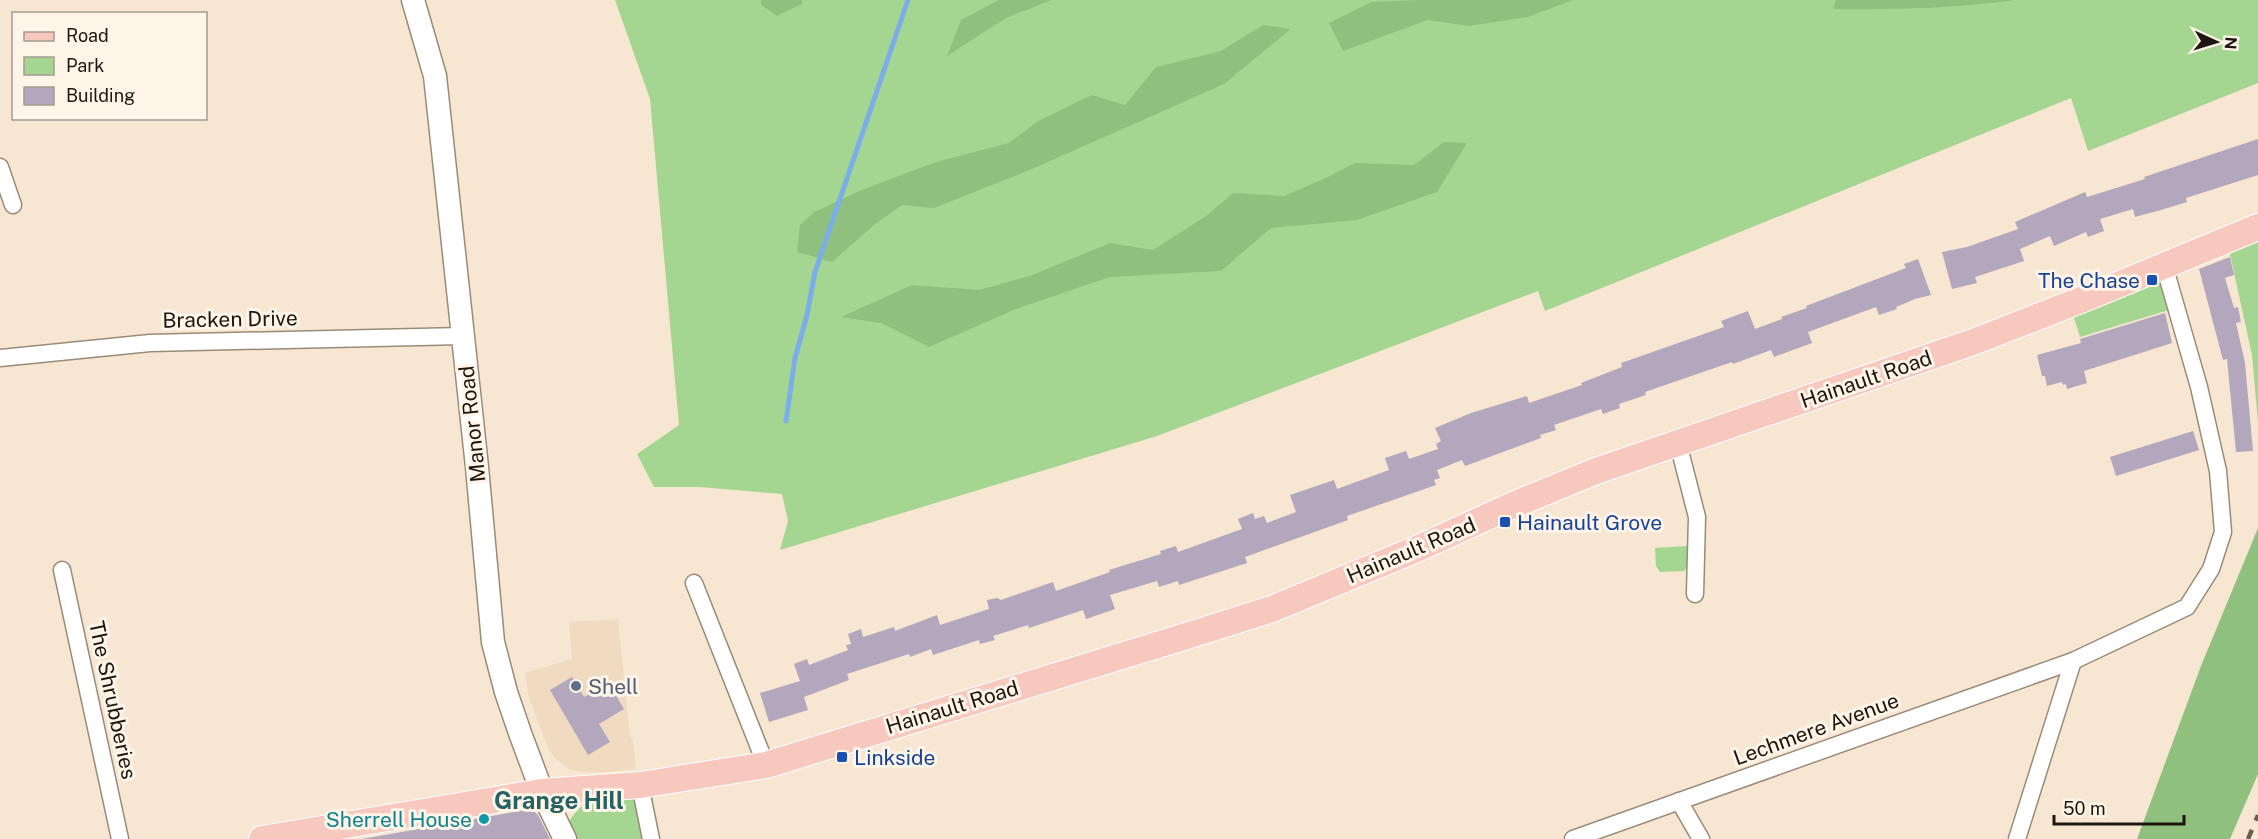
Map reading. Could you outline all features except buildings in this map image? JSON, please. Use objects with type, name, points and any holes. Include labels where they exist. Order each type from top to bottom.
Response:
[{"type":"main road","name":"Manor Road","points":[[413,0],[435,76],[477,467],[493,642],[506,692],[542,792],[566,839]]},
{"type":"main road","name":"Hainault Road","points":[[262,839],[542,792],[640,785],[765,765],[1272,609],[1596,471],[1973,342],[2258,227]]},
{"type":"street","points":[[0,168],[13,205]]},
{"type":"street","points":[[2017,839],[2073,661],[2187,607],[2211,569],[2223,532],[2218,471],[2199,387],[2164,265]]},
{"type":"street","name":"Bracken Drive","points":[[0,358],[150,344],[462,336]]},
{"type":"street","points":[[1678,443],[1697,517],[1695,594]]},
{"type":"street","name":"The Shrubberies","points":[[62,570],[120,839]]},
{"type":"street","points":[[694,583],[765,765]]},
{"type":"street","name":"Lechmere Avenue","points":[[1574,839],[2073,661]]},
{"type":"street","points":[[640,785],[651,839]]},
{"type":"street","points":[[1679,801],[1701,839]]},
{"type":"shaded area","name":"Shell","points":[[618,619],[630,737],[633,741],[636,769],[582,772],[569,769],[549,750],[529,698],[525,673],[572,659],[569,622]]},
{"type":"green space","points":[[615,0],[2258,0],[2258,83],[2088,151],[2071,98],[1545,311],[1538,291],[1157,436],[780,550],[788,521],[782,494],[700,487],[654,487],[637,454],[679,425],[650,99]]},
{"type":"green space","points":[[761,0],[802,0],[802,4],[777,16],[761,5]]},
{"type":"green space","points":[[999,0],[1052,0],[1006,18],[947,56],[961,20]]},
{"type":"green space","points":[[1573,0],[1528,17],[1469,26],[1428,20],[1343,51],[1329,23],[1371,2]]},
{"type":"green space","points":[[1836,0],[2016,0],[1924,8],[1833,9]]},
{"type":"green space","points":[[1263,25],[1291,29],[1224,84],[1025,172],[934,208],[902,205],[874,225],[832,262],[797,252],[800,225],[814,212],[864,189],[936,162],[1009,143],[1038,121],[1092,95],[1125,105],[1156,67],[1221,51]]},
{"type":"green space","points":[[1444,142],[1467,143],[1437,192],[1357,220],[1271,228],[1221,271],[1110,277],[1016,309],[929,347],[881,323],[841,317],[912,285],[979,290],[1030,276],[1110,243],[1153,250],[1206,216],[1233,193],[1284,196],[1355,163],[1414,165]]},
{"type":"green space","points":[[2258,239],[2258,423],[2252,355],[2228,245]]},
{"type":"green space","points":[[2162,276],[2172,309],[2080,337],[2072,311]]},
{"type":"green space","points":[[2258,528],[2258,774],[2230,839],[2137,839],[2201,666]]},
{"type":"green space","points":[[1687,546],[1687,568],[1684,571],[1660,572],[1656,566],[1655,548]]},
{"type":"green space","points":[[635,794],[643,839],[577,839],[569,822],[582,807],[597,799]]},
{"type":"waterway","points":[[786,421],[795,358],[807,315],[815,272],[908,0]]},
{"type":"railway","points":[[2248,839],[2258,815]]},
{"type":"place","name":"The Chase","points":[[2152,280]]},
{"type":"place","name":"Hainault Grove","points":[[1505,522]]},
{"type":"place","name":"Shell","points":[[576,686]]},
{"type":"place","name":"Linkside","points":[[842,757]]},
{"type":"place","name":"Sherrell House","points":[[484,819]]},
{"type":"district","name":"Grange Hill","points":[[559,800]]}]
